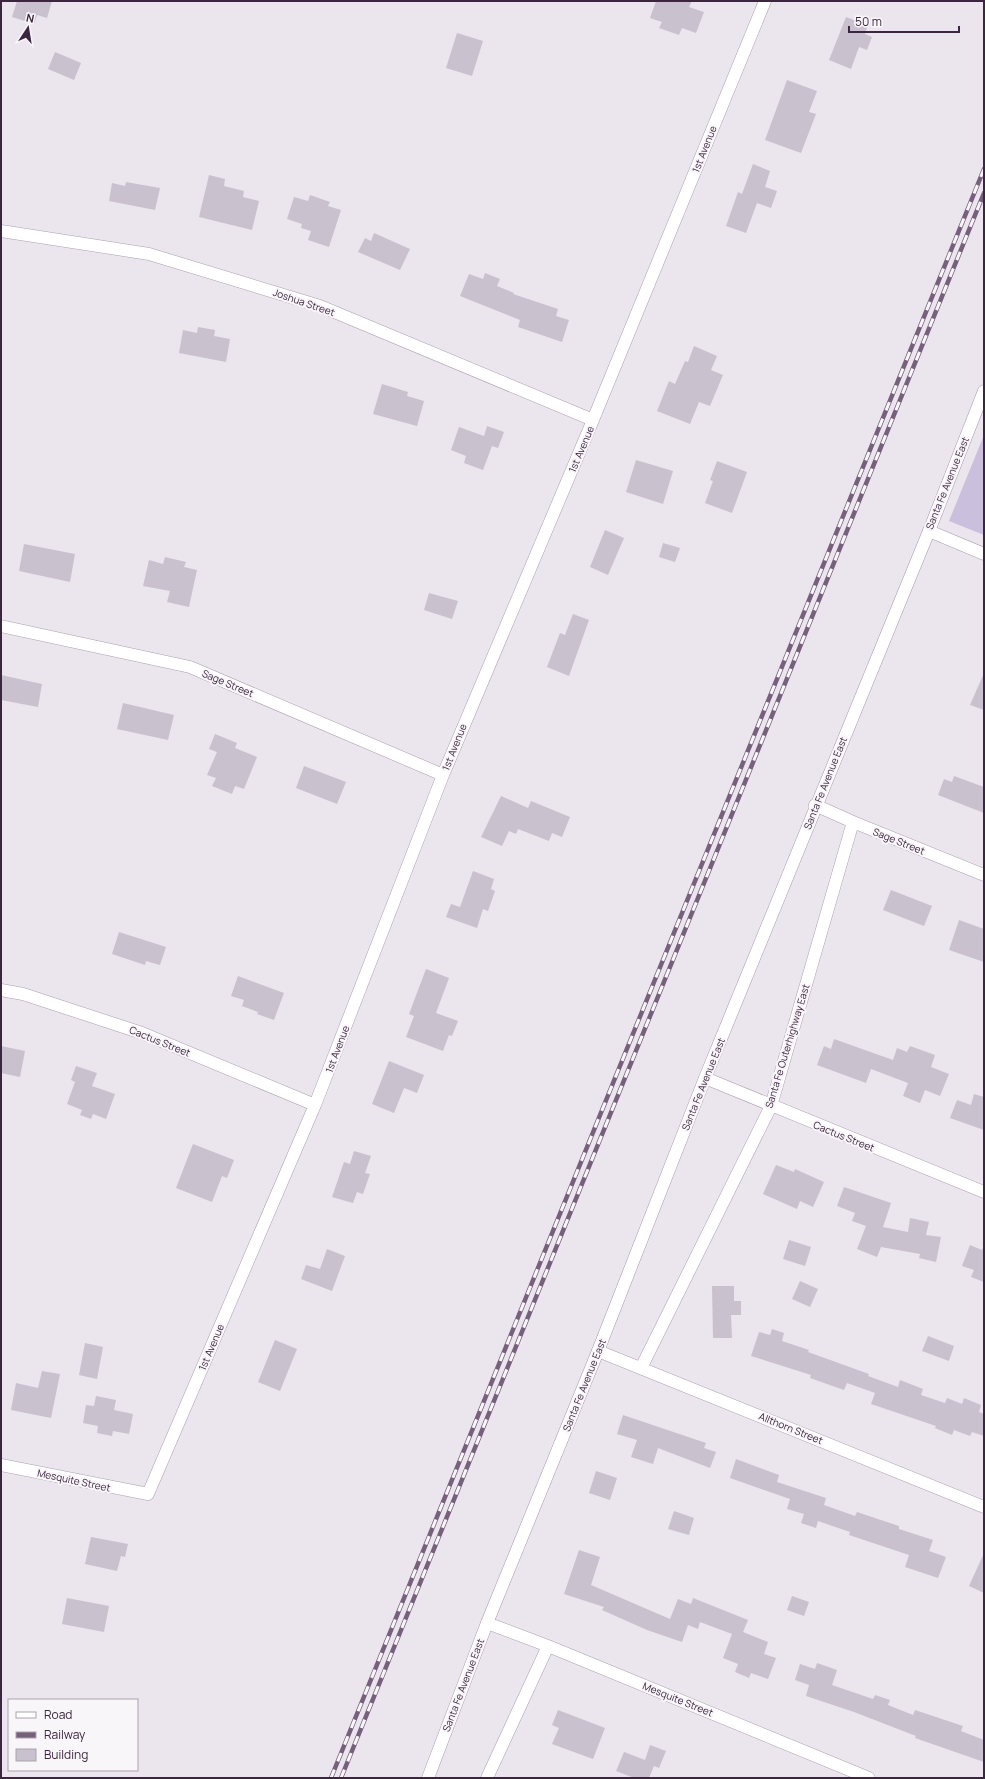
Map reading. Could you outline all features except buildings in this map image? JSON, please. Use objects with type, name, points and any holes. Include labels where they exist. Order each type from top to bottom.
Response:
[{"type":"street","name":"1st Avenue","points":[[148,1494],[315,1106],[443,775],[593,420],[765,1]]},
{"type":"street","name":"Joshua Street","points":[[1,231],[149,254],[320,306],[593,420]]},
{"type":"street","name":"Santa Fe Avenue East","points":[[428,1778],[487,1623],[598,1351],[705,1078],[929,531],[984,391]]},
{"type":"street","points":[[929,531],[984,554]]},
{"type":"street","name":"Sage Street","points":[[1,626],[190,667],[443,775]]},
{"type":"street","name":"Sage Street","points":[[816,805],[853,822],[984,875]]},
{"type":"street","name":"Santa Fe Outerhighway East","points":[[641,1368],[771,1106],[853,822]]},
{"type":"street","name":"Cactus Street","points":[[1,990],[23,994],[142,1032],[315,1106]]},
{"type":"street","name":"Cactus Street","points":[[705,1078],[984,1192]]},
{"type":"street","name":"Allthorn Street","points":[[598,1351],[984,1507]]},
{"type":"street","name":"Mesquite Street","points":[[1,1465],[148,1494]]},
{"type":"street","name":"Mesquite Street","points":[[487,1623],[548,1646],[869,1778]]},
{"type":"street","points":[[487,1778],[548,1646]]},
{"type":"shaded area","points":[[984,435],[984,535],[949,521]]},
{"type":"railway","points":[[331,1778],[984,169]]},
{"type":"railway","points":[[341,1778],[984,193]]}]
